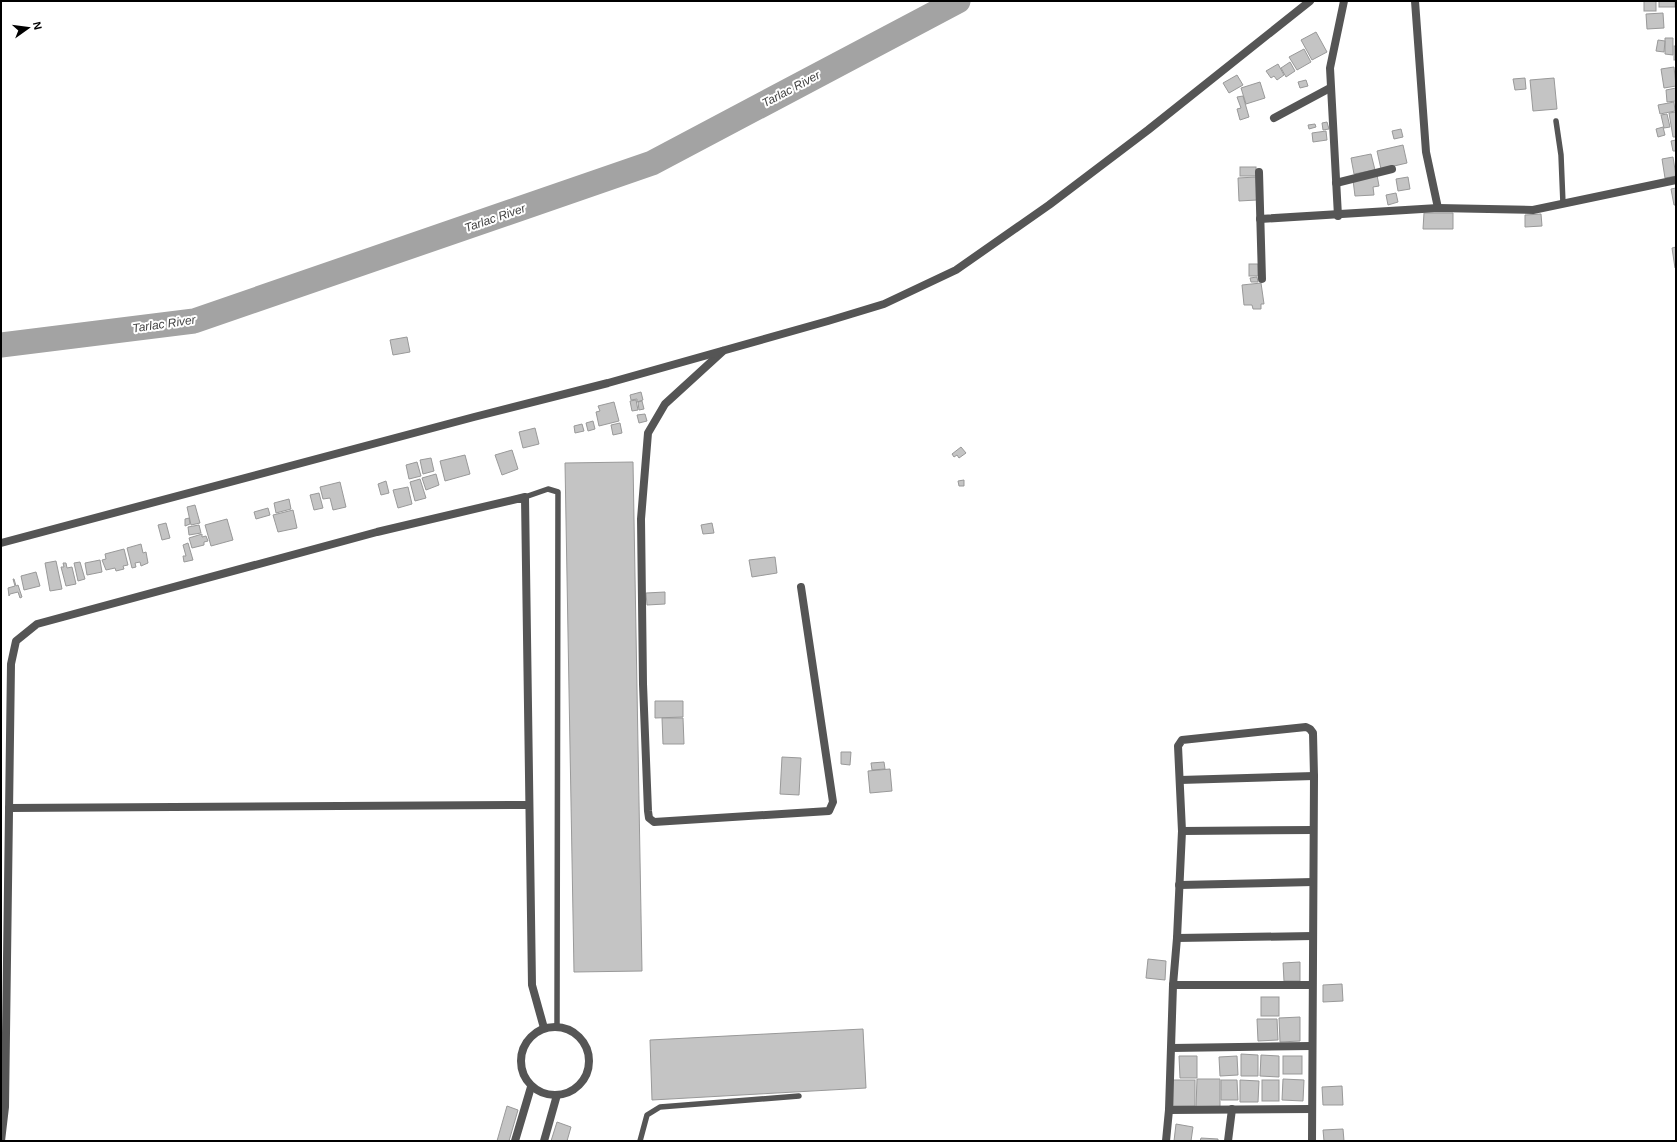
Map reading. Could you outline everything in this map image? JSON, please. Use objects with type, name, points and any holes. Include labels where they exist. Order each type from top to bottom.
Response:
[{"type":"street","points":[[1,543],[474,417],[608,383],[884,304],[956,270],[1049,205],[1148,130],[1310,1]]},
{"type":"street","points":[[1338,216],[1330,88],[1331,59],[1344,1]]},
{"type":"street","points":[[1415,1],[1426,152],[1438,208]]},
{"type":"street","points":[[1274,118],[1330,88]]},
{"type":"street","points":[[1336,183],[1392,169]]},
{"type":"street","points":[[1259,172],[1262,279]]},
{"type":"street","points":[[1260,219],[1338,216],[1438,208],[1533,210],[1676,180]]},
{"type":"street","points":[[725,349],[665,404],[648,433],[641,520],[643,684],[648,811],[649,818],[654,822],[829,811],[832,807],[834,802],[801,586]]},
{"type":"street","points":[[1,1141],[5,1107],[11,664],[16,641],[37,624],[377,532],[526,497],[532,985],[544,1028]]},
{"type":"street","points":[[1166,1141],[1169,1110],[1173,985],[1177,938],[1182,831],[1178,746],[1182,740],[1306,727],[1313,733],[1314,776],[1311,1046],[1312,1141]]},
{"type":"street","points":[[1180,780],[1314,776]]},
{"type":"street","points":[[9,808],[529,805]]},
{"type":"street","points":[[1182,831],[1313,830]]},
{"type":"street","points":[[1179,885],[1313,882]]},
{"type":"street","points":[[1177,938],[1313,936]]},
{"type":"street","points":[[1173,985],[1312,985]]},
{"type":"street","points":[[557,1026],[575,1033],[587,1047],[590,1066],[582,1084],[567,1095],[548,1096],[531,1087],[522,1072],[521,1054],[529,1038],[544,1028],[557,1026]]},
{"type":"street","points":[[1172,1048],[1311,1046]]},
{"type":"street","points":[[516,1141],[531,1087]]},
{"type":"street","points":[[544,1141],[557,1095]]},
{"type":"street","points":[[1228,1141],[1232,1109]]},
{"type":"street","points":[[1169,1110],[1312,1109]]},
{"type":"lane","points":[[1556,121],[1561,155],[1563,204]]},
{"type":"lane","points":[[526,497],[548,488],[558,492],[557,1026]]},
{"type":"lane","points":[[640,1141],[646,1115],[660,1107],[799,1096]]},
{"type":"building","points":[[1644,1],[1656,1],[1656,11],[1644,11]]},
{"type":"building","points":[[1659,1],[1675,1],[1675,7],[1659,7]]},
{"type":"building","points":[[1663,13],[1664,28],[1647,29],[1646,14]]},
{"type":"building","points":[[1316,32],[1327,52],[1312,60],[1301,40]]},
{"type":"building","points":[[1665,38],[1673,38],[1673,55],[1665,54]]},
{"type":"building","points":[[1658,40],[1665,41],[1664,52],[1656,51]]},
{"type":"building","points":[[1674,46],[1676,46],[1676,60],[1674,60]]},
{"type":"building","points":[[1304,49],[1311,62],[1297,70],[1289,57]]},
{"type":"building","points":[[1290,62],[1295,71],[1286,77],[1281,68]]},
{"type":"building","points":[[1278,64],[1284,75],[1277,80],[1274,76],[1271,78],[1266,71]]},
{"type":"building","points":[[1674,67],[1676,86],[1664,88],[1661,69]]},
{"type":"building","points":[[1237,75],[1243,85],[1229,93],[1223,83]]},
{"type":"building","points":[[1525,78],[1526,89],[1515,90],[1513,79]]},
{"type":"building","points":[[1554,78],[1557,109],[1533,111],[1530,80]]},
{"type":"building","points":[[1306,80],[1308,86],[1300,88],[1298,82]]},
{"type":"building","points":[[1260,82],[1265,98],[1246,104],[1241,88]]},
{"type":"building","points":[[1676,88],[1676,101],[1667,102],[1666,90]]},
{"type":"building","points":[[1243,96],[1249,117],[1240,120],[1237,109],[1241,108],[1237,97]]},
{"type":"building","points":[[1674,102],[1675,111],[1660,114],[1658,105]]},
{"type":"building","points":[[1676,112],[1676,137],[1673,137],[1669,113]]},
{"type":"building","points":[[1667,114],[1670,127],[1664,128],[1661,115]]},
{"type":"building","points":[[1327,122],[1329,129],[1323,130],[1322,123]]},
{"type":"building","points":[[1315,124],[1316,127],[1309,129],[1308,125]]},
{"type":"building","points":[[1663,127],[1665,135],[1658,137],[1656,129]]},
{"type":"building","points":[[1401,129],[1403,137],[1394,139],[1392,131]]},
{"type":"building","points":[[1326,131],[1327,140],[1313,142],[1312,133]]},
{"type":"building","points":[[1676,140],[1676,151],[1673,151],[1671,141]]},
{"type":"building","points":[[1403,145],[1407,163],[1381,169],[1377,151]]},
{"type":"building","points":[[1371,154],[1375,170],[1354,174],[1351,158]]},
{"type":"building","points":[[1673,157],[1676,176],[1665,178],[1662,159]]},
{"type":"building","points":[[1240,167],[1256,167],[1256,176],[1240,176]]},
{"type":"building","points":[[1377,175],[1379,186],[1373,187],[1374,195],[1355,196],[1353,180]]},
{"type":"building","points":[[1256,177],[1257,200],[1239,201],[1238,178]]},
{"type":"building","points":[[1408,177],[1410,189],[1398,191],[1396,179]]},
{"type":"building","points":[[1676,188],[1676,205],[1674,205],[1671,189]]},
{"type":"building","points":[[1396,193],[1398,202],[1388,205],[1386,195]]},
{"type":"building","points":[[1424,213],[1453,213],[1453,229],[1423,229]]},
{"type":"building","points":[[1541,214],[1542,226],[1525,227],[1525,215]]},
{"type":"building","points":[[1676,247],[1676,268],[1675,268],[1672,248]]},
{"type":"building","points":[[1249,264],[1258,264],[1258,276],[1249,276]]},
{"type":"building","points":[[1257,277],[1258,282],[1251,282],[1250,278]]},
{"type":"building","points":[[1261,283],[1264,304],[1261,304],[1261,309],[1253,309],[1252,305],[1244,305],[1242,285]]},
{"type":"building","points":[[407,337],[410,352],[393,355],[390,340]]},
{"type":"building","points":[[641,392],[643,400],[637,402],[637,399],[631,400],[630,395]]},
{"type":"building","points":[[636,400],[638,410],[632,411],[630,401]]},
{"type":"building","points":[[642,401],[644,409],[639,410],[638,402]]},
{"type":"building","points":[[614,402],[619,421],[599,426],[596,412],[600,411],[598,406]]},
{"type":"building","points":[[645,414],[647,421],[639,423],[637,415]]},
{"type":"building","points":[[593,421],[595,429],[588,431],[586,423]]},
{"type":"building","points":[[620,423],[622,433],[613,435],[611,425]]},
{"type":"building","points":[[582,424],[584,431],[575,433],[574,426]]},
{"type":"building","points":[[535,428],[539,444],[523,448],[519,432]]},
{"type":"building","points":[[961,447],[966,453],[959,458],[957,455],[954,457],[952,454]]},
{"type":"building","points":[[512,450],[518,469],[502,475],[495,455]]},
{"type":"building","points":[[465,455],[470,474],[445,481],[440,461]]},
{"type":"building","points":[[431,458],[434,471],[423,474],[420,460]]},
{"type":"building","points":[[417,462],[421,476],[409,479],[406,465]]},
{"type":"building","points":[[633,462],[642,971],[574,972],[565,463]]},
{"type":"building","points":[[436,474],[439,485],[426,490],[422,478]]},
{"type":"building","points":[[420,479],[426,498],[415,501],[410,482]]},
{"type":"building","points":[[964,480],[964,486],[959,486],[958,481]]},
{"type":"building","points":[[386,481],[389,493],[381,495],[378,484]]},
{"type":"building","points":[[340,482],[346,507],[333,510],[330,498],[323,499],[320,487]]},
{"type":"building","points":[[408,487],[412,504],[398,508],[393,490]]},
{"type":"building","points":[[319,493],[323,508],[314,510],[310,495]]},
{"type":"building","points":[[289,499],[291,509],[276,513],[274,503]]},
{"type":"building","points":[[195,505],[200,523],[191,525],[187,507]]},
{"type":"building","points":[[268,508],[270,515],[256,519],[254,512]]},
{"type":"building","points":[[293,510],[297,528],[278,532],[273,515]]},
{"type":"building","points":[[189,518],[190,524],[185,526],[185,519]]},
{"type":"building","points":[[227,519],[233,540],[211,546],[205,525]]},
{"type":"building","points":[[166,523],[170,538],[162,540],[158,525]]},
{"type":"building","points":[[712,523],[714,533],[703,534],[701,525]]},
{"type":"building","points":[[199,525],[201,533],[189,535],[188,527]]},
{"type":"building","points":[[202,534],[202,537],[206,536],[208,541],[204,542],[204,545],[192,548],[189,538]]},
{"type":"building","points":[[188,543],[193,560],[184,562],[183,556],[186,556],[183,545]]},
{"type":"building","points":[[141,544],[143,553],[146,552],[148,563],[141,566],[140,562],[135,563],[136,567],[132,568],[127,548]]},
{"type":"building","points":[[124,549],[128,565],[123,566],[124,569],[116,571],[115,568],[106,570],[102,560],[106,559],[105,554]]},
{"type":"building","points":[[775,557],[777,573],[752,577],[749,560]]},
{"type":"building","points":[[100,560],[102,572],[87,575],[85,563]]},
{"type":"building","points":[[56,561],[62,589],[50,591],[45,563]]},
{"type":"building","points":[[80,562],[85,579],[78,581],[74,563]]},
{"type":"building","points":[[63,563],[66,563],[67,568],[72,567],[76,584],[66,586],[61,567],[64,567]]},
{"type":"building","points":[[36,572],[40,586],[24,590],[21,576]]},
{"type":"building","points":[[13,579],[16,586],[18,585],[22,597],[20,598],[18,592],[10,594],[9,596],[8,588],[15,586]]},
{"type":"building","points":[[665,592],[665,604],[647,605],[646,593]]},
{"type":"building","points":[[655,701],[683,701],[683,717],[655,718]]},
{"type":"building","points":[[662,718],[683,718],[684,744],[663,744]]},
{"type":"building","points":[[841,752],[851,752],[850,765],[841,764]]},
{"type":"building","points":[[782,757],[801,758],[799,795],[780,794]]},
{"type":"building","points":[[884,762],[885,769],[872,770],[871,763]]},
{"type":"building","points":[[890,769],[892,791],[870,793],[868,771]]},
{"type":"building","points":[[1148,959],[1166,961],[1165,980],[1146,978]]},
{"type":"building","points":[[1300,962],[1300,981],[1284,981],[1283,963]]},
{"type":"building","points":[[1342,984],[1343,1001],[1323,1002],[1323,985]]},
{"type":"building","points":[[1261,997],[1279,997],[1279,1016],[1261,1016]]},
{"type":"building","points":[[1300,1017],[1300,1041],[1280,1042],[1279,1018]]},
{"type":"building","points":[[1257,1019],[1277,1019],[1278,1040],[1258,1041]]},
{"type":"building","points":[[863,1029],[866,1088],[652,1100],[650,1040]]},
{"type":"building","points":[[1241,1054],[1258,1055],[1258,1076],[1241,1076]]},
{"type":"building","points":[[1261,1055],[1279,1056],[1279,1077],[1260,1076]]},
{"type":"building","points":[[1179,1056],[1197,1056],[1197,1078],[1180,1078]]},
{"type":"building","points":[[1237,1056],[1238,1075],[1220,1076],[1219,1057]]},
{"type":"building","points":[[1283,1056],[1302,1056],[1302,1074],[1283,1074]]},
{"type":"building","points":[[1197,1079],[1220,1079],[1220,1107],[1196,1107]]},
{"type":"building","points":[[1283,1079],[1304,1080],[1303,1101],[1282,1100]]},
{"type":"building","points":[[1173,1080],[1195,1080],[1195,1106],[1173,1106]]},
{"type":"building","points":[[1221,1080],[1237,1080],[1238,1100],[1221,1100]]},
{"type":"building","points":[[1240,1080],[1259,1081],[1258,1102],[1240,1102]]},
{"type":"building","points":[[1262,1080],[1279,1080],[1279,1101],[1262,1101]]},
{"type":"building","points":[[1342,1086],[1343,1105],[1323,1105],[1322,1087]]},
{"type":"building","points":[[507,1106],[518,1110],[509,1141],[497,1141]]},
{"type":"building","points":[[557,1122],[571,1127],[567,1141],[551,1141]]},
{"type":"building","points":[[1176,1124],[1193,1127],[1191,1141],[1174,1141]]},
{"type":"building","points":[[1343,1129],[1344,1141],[1324,1141],[1323,1130]]},
{"type":"building","points":[[1201,1138],[1218,1139],[1218,1141],[1200,1141]]},
{"type":"waterway","name":"Tarlac River","points":[[1,345],[194,321],[652,163],[958,1]]}]
